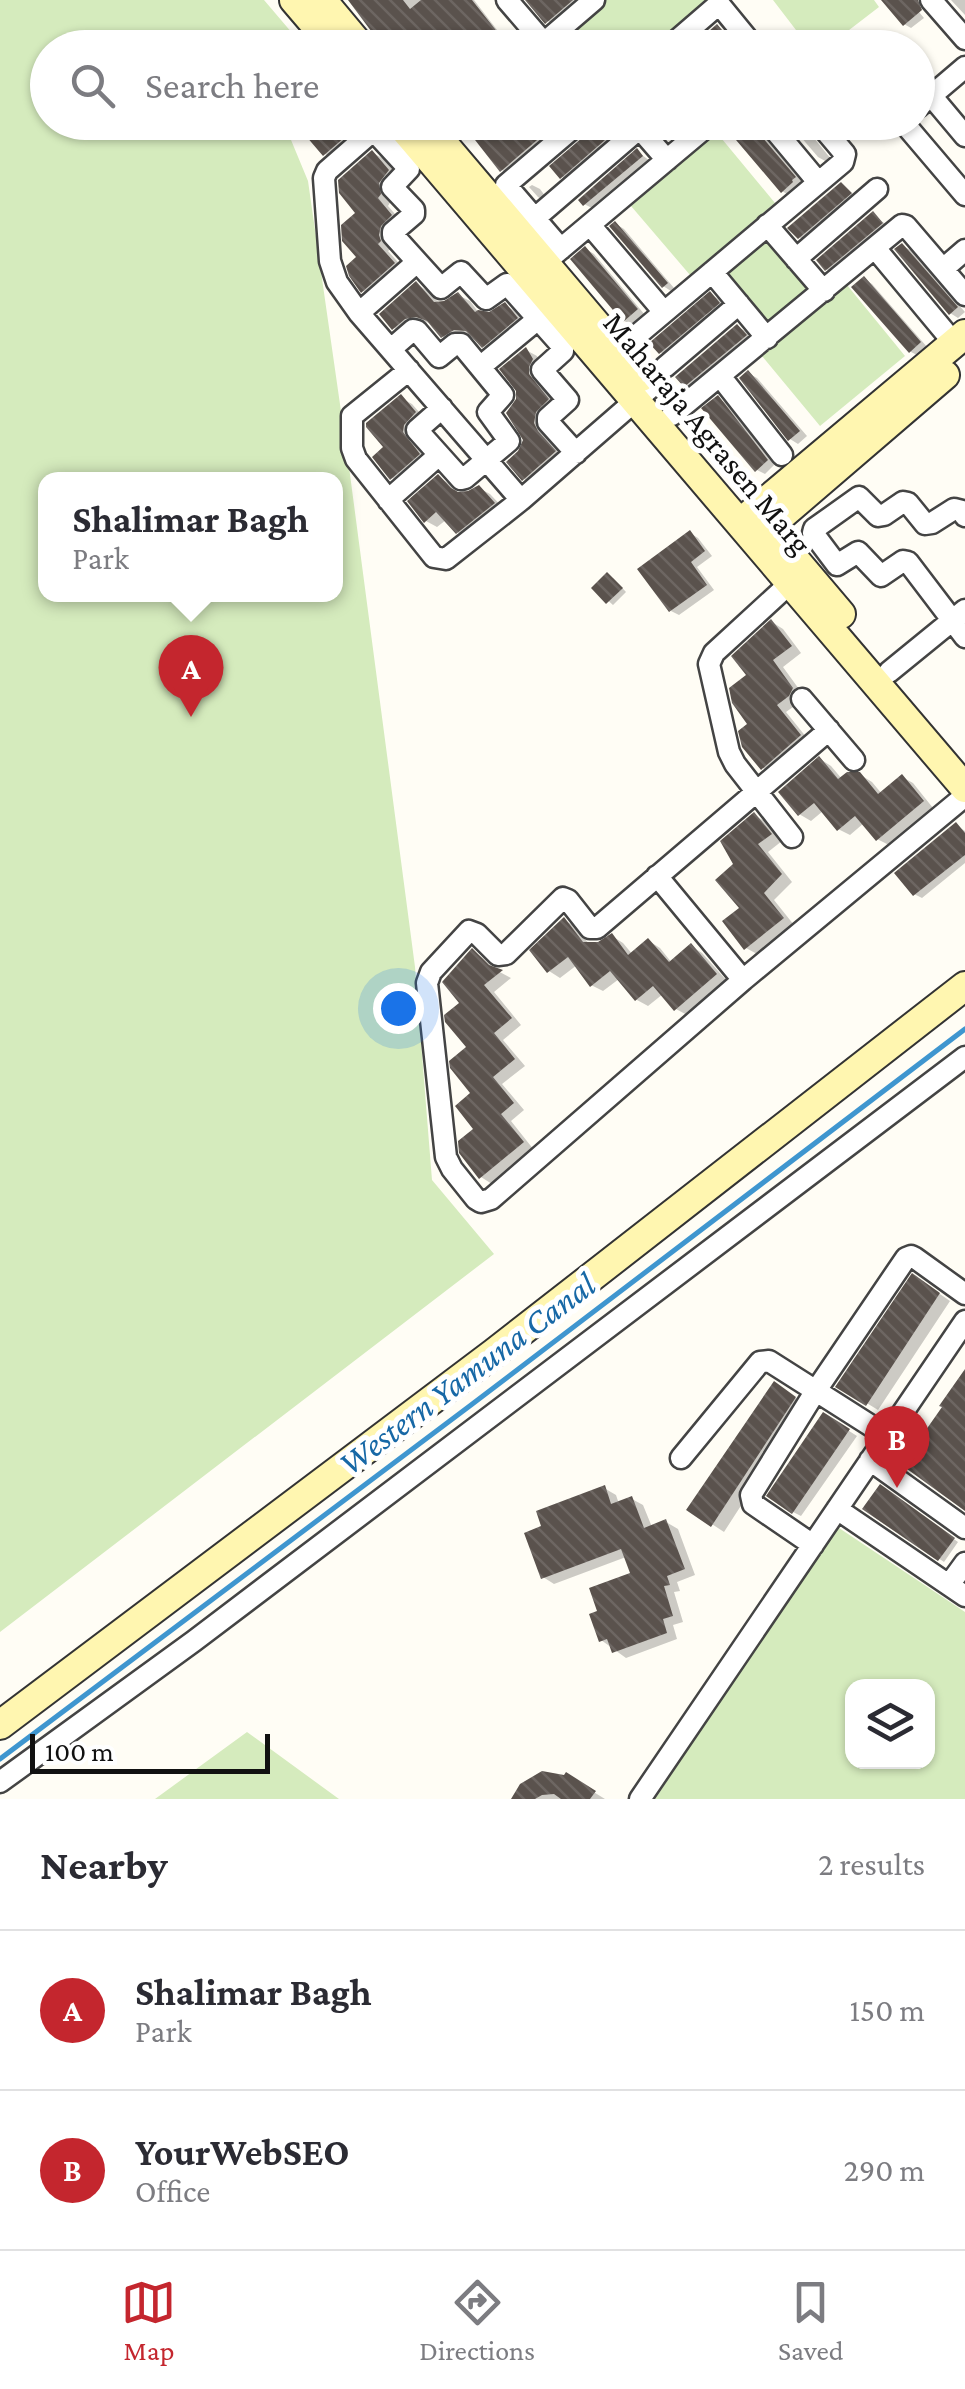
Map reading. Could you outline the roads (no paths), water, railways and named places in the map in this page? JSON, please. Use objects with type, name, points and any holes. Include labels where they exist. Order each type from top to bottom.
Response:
[{"type":"street","points":[[294,0],[320,30]]},
{"type":"street","points":[[322,0],[347,30]]},
{"type":"street","points":[[508,0],[530,30]]},
{"type":"street","points":[[559,30],[594,0]]},
{"type":"street","points":[[931,0],[965,39]]},
{"type":"street","points":[[689,30],[719,4],[737,30]]},
{"type":"street","points":[[935,86],[965,67]]},
{"type":"street","points":[[935,107],[965,136]]},
{"type":"street","points":[[366,140],[327,172],[323,184],[333,272],[360,313],[521,500]]},
{"type":"street","points":[[393,140],[409,169],[392,187],[414,214],[392,234],[441,288],[462,272],[487,299],[506,284],[564,347],[542,370],[568,400],[548,420],[576,453]]},
{"type":"street","name":"Maharaja Agrasen Marg","points":[[400,140],[611,357],[650,385],[754,525]]},
{"type":"street","name":"Maharaja Agrasen Marg","points":[[449,140],[553,256],[611,357]]},
{"type":"street","points":[[559,140],[506,185],[534,219],[553,256],[691,140]]},
{"type":"street","points":[[534,219],[623,140]]},
{"type":"street","points":[[652,140],[667,160]]},
{"type":"street","points":[[783,140],[818,182]]},
{"type":"street","points":[[611,357],[846,158],[833,140]]},
{"type":"street","points":[[918,140],[965,195]]},
{"type":"street","points":[[796,259],[877,188]]},
{"type":"street","points":[[672,415],[904,224],[965,295]]},
{"type":"street","points":[[590,225],[664,312]]},
{"type":"street","points":[[768,225],[824,292]]},
{"type":"street","points":[[754,525],[963,351],[875,248]]},
{"type":"street","points":[[942,269],[965,250]]},
{"type":"street","points":[[360,313],[416,262]]},
{"type":"street","points":[[712,272],[767,338]]},
{"type":"street","points":[[409,370],[350,418],[352,448],[356,460],[434,558],[443,560],[576,453],[739,304]]},
{"type":"street","points":[[480,368],[538,319]]},
{"type":"street","points":[[391,349],[415,330],[437,356],[459,343],[502,395],[488,412],[509,439],[459,478],[418,429],[442,408]]},
{"type":"street","points":[[720,376],[782,455]]},
{"type":"street","name":"Maharaja Agrasen Marg","points":[[650,385],[754,525],[965,788]]},
{"type":"street","points":[[388,500],[438,455]]},
{"type":"street","points":[[890,672],[961,623],[908,562],[903,561],[881,576],[858,552],[837,565],[813,531],[860,497],[878,516],[902,502],[908,503],[925,524],[954,509],[965,516]]},
{"type":"street","points":[[792,837],[742,774],[730,752],[709,664],[714,653],[797,577]]},
{"type":"street","name":"Maharaja Agrasen Marg","points":[[797,577],[890,672],[965,762]]},
{"type":"street","points":[[802,699],[854,760]]},
{"type":"street","points":[[829,730],[595,929],[568,900],[560,900],[503,956],[473,931],[466,932],[429,975],[446,1157],[476,1199],[490,1200],[743,980],[965,796]]},
{"type":"street","points":[[656,876],[743,980]]},
{"type":"street","points":[[0,1725],[494,1353],[965,986]]},
{"type":"street","points":[[0,1782],[194,1641],[965,1057]]},
{"type":"street","points":[[813,1545],[752,1504],[750,1495],[906,1258],[915,1258],[965,1294]]},
{"type":"street","points":[[640,1799],[870,1460],[958,1346],[965,1321]]},
{"type":"street","points":[[681,1458],[760,1362],[770,1362],[887,1436]]},
{"type":"street","points":[[870,1460],[965,1528]]},
{"type":"street","points":[[837,1509],[957,1590],[965,1562]]},
{"type":"waterway","name":"Western Yamuna Canal","points":[[0,1759],[965,1029]]},
{"type":"place","name":"Shalimar Bagh","points":[[191,717]]},
{"type":"place","name":"YourWebSEO","points":[[897,1488]]}]
